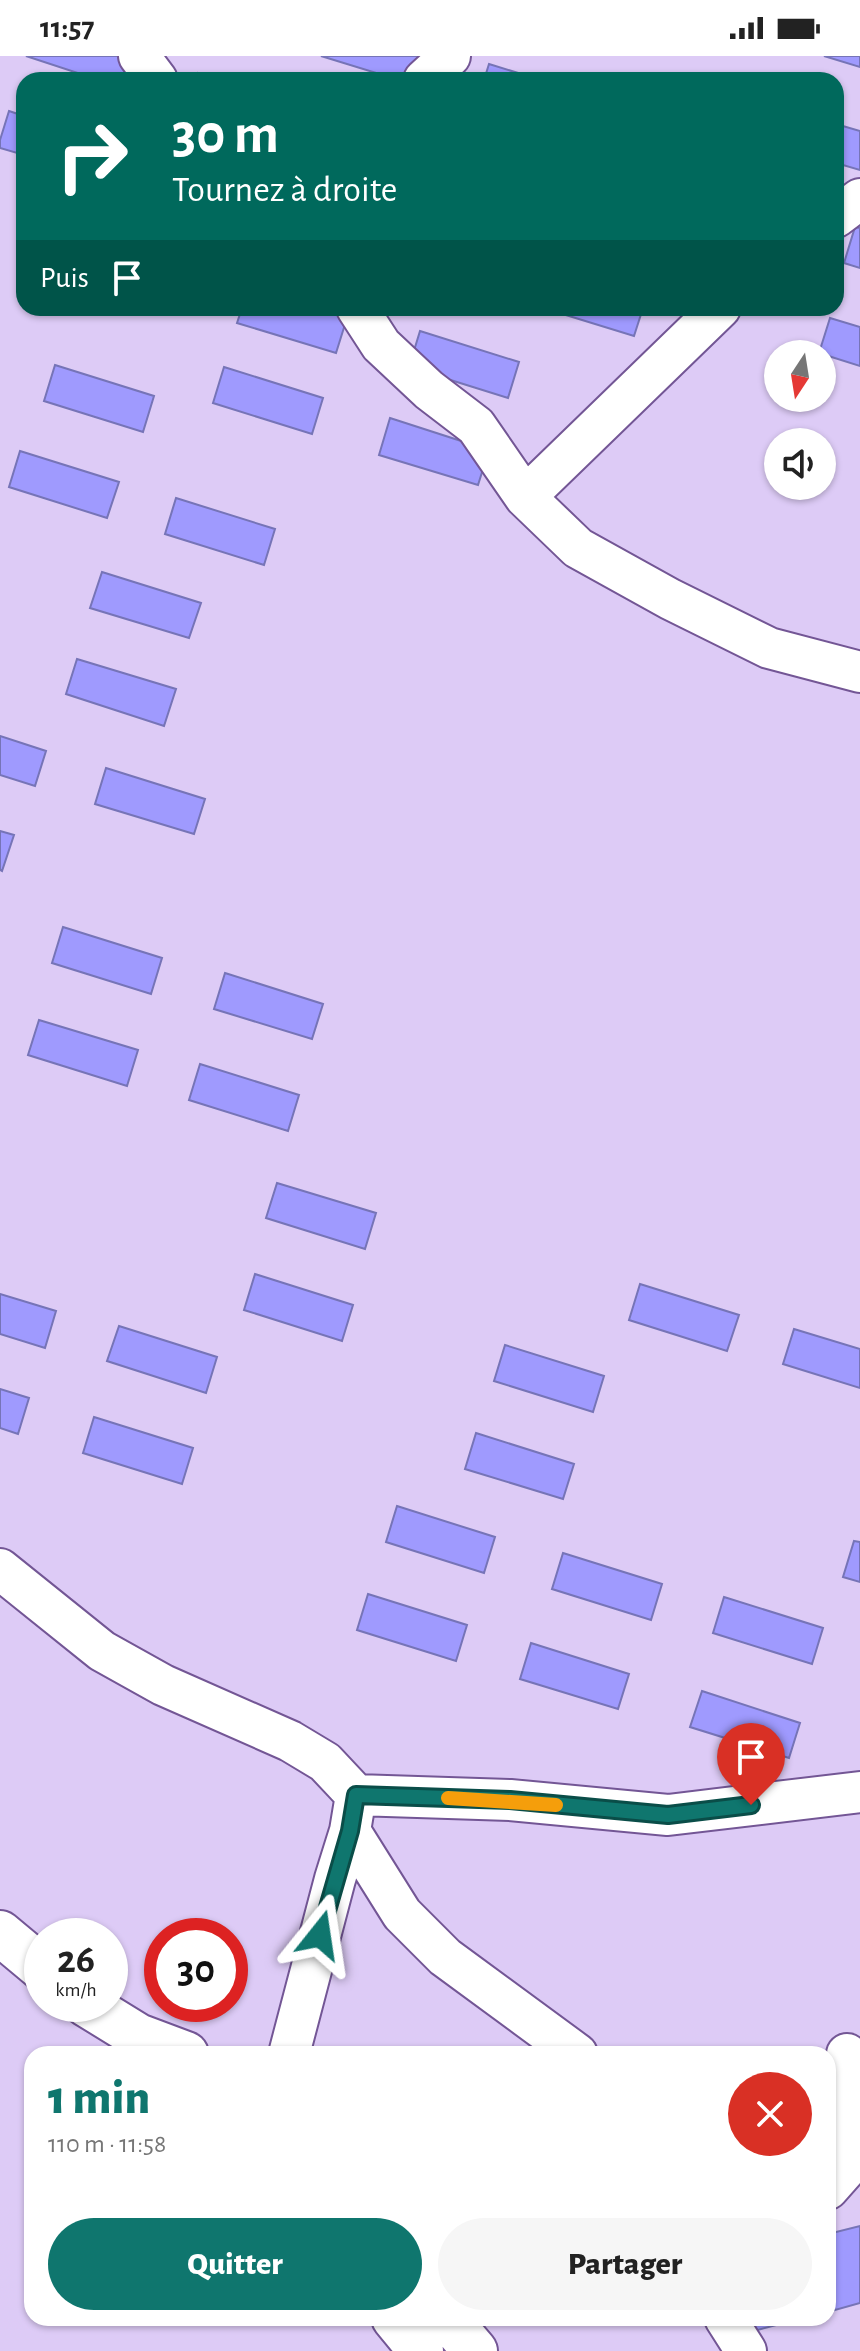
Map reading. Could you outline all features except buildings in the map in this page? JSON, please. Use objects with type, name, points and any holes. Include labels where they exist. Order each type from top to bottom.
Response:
[{"type":"street","points":[[433,72],[450,56]]},
{"type":"street","points":[[362,316],[381,345],[429,390],[476,426],[525,497],[578,548],[670,599],[769,648],[860,672]]},
{"type":"street","points":[[525,497],[712,316]]},
{"type":"street","points":[[0,1569],[102,1651],[163,1685],[290,1741],[325,1762],[402,1914],[445,1957],[566,2046]]},
{"type":"street","points":[[353,1813],[510,1800],[668,1815],[860,1792]]},
{"type":"street","points":[[291,2046],[353,1813]]},
{"type":"street","points":[[0,1933],[24,1953]]},
{"type":"street","points":[[0,1957],[24,1976]]},
{"type":"street","points":[[80,2022],[107,2046]]},
{"type":"street","points":[[115,2022],[138,2036],[165,2046]]},
{"type":"street","points":[[836,2180],[850,2164],[856,2110],[845,2055]]},
{"type":"street","points":[[401,2326],[421,2351]]},
{"type":"street","points":[[454,2326],[475,2351]]},
{"type":"street","points":[[730,2326],[746,2351]]},
{"type":"slow traffic","points":[[448,1798],[556,1805]]},
{"type":"route","points":[[320,1935],[350,1831],[356,1795],[510,1800],[668,1815],[751,1805]]}]
